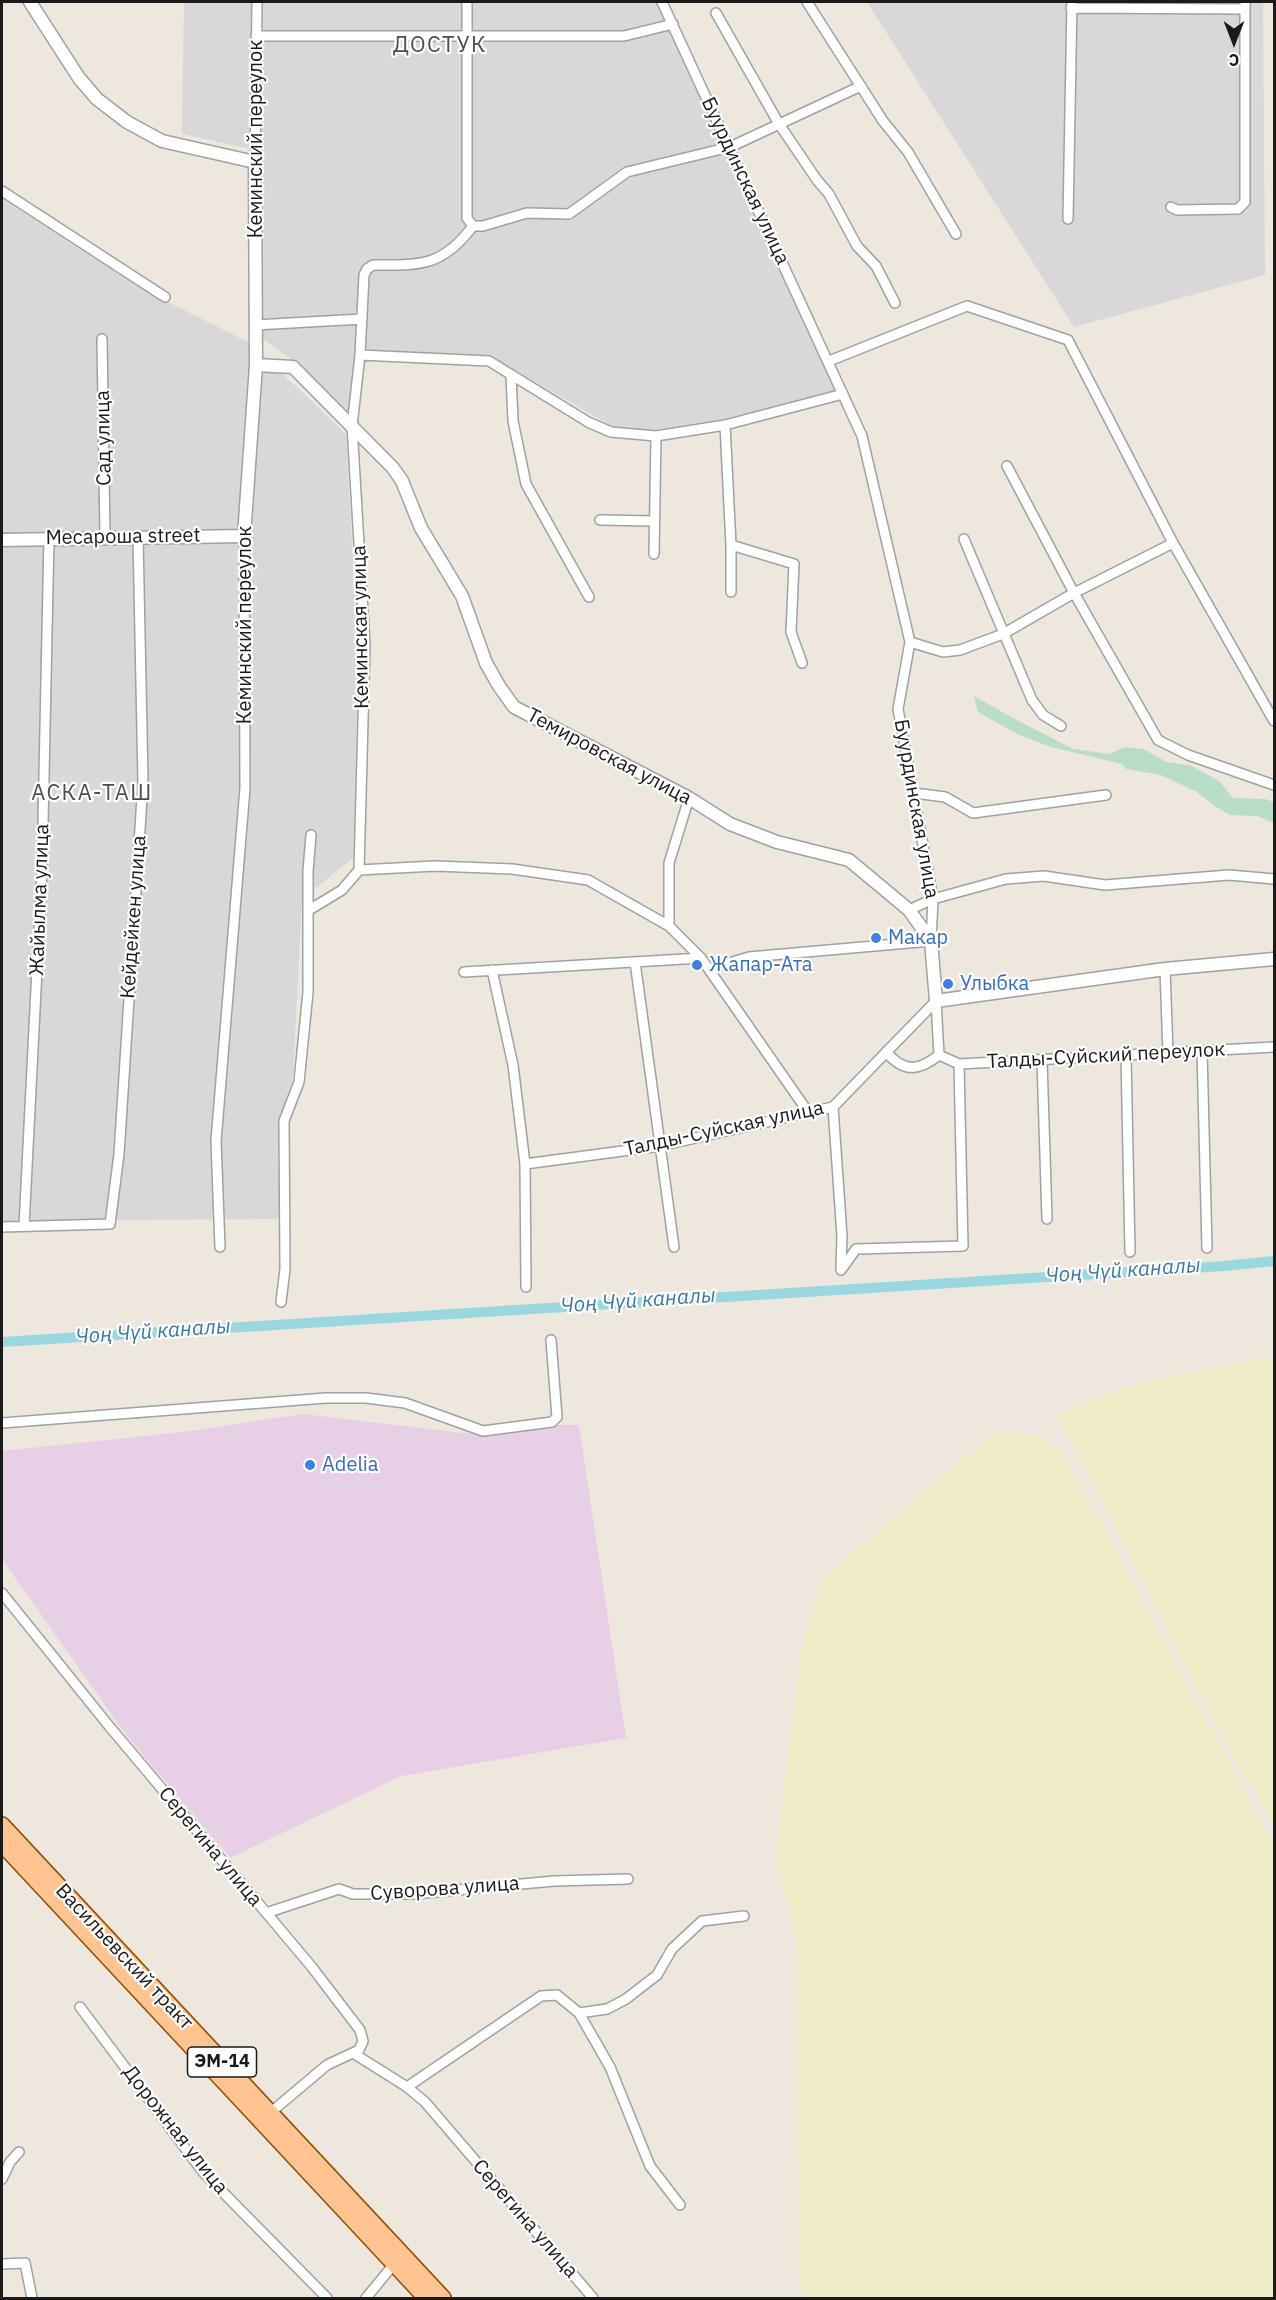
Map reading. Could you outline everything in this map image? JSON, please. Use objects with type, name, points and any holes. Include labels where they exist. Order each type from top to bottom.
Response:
[{"type":"main road","name":"Васильевский тракт","points":[[2,1825],[443,2298]]},
{"type":"main road","name":"Васильевский тракт","points":[[2,1844],[426,2298]]},
{"type":"street","points":[[30,2],[78,78],[97,99],[128,122],[162,141],[255,162]]},
{"type":"street","name":"Кеминский переулок","points":[[220,1248],[216,1141],[244,788],[244,536],[255,365],[257,2]]},
{"type":"street","points":[[467,2],[467,218],[473,226],[483,226],[527,213],[568,214],[627,172],[730,147],[861,86]]},
{"type":"street","name":"Буурдинская улица","points":[[662,2],[862,436],[910,642],[898,709],[933,899],[931,941],[939,1055]]},
{"type":"street","points":[[807,2],[883,121],[908,152],[956,234]]},
{"type":"street","points":[[1068,219],[1072,5],[1245,5],[1245,202],[1238,209],[1177,210],[1171,207]]},
{"type":"street","points":[[716,13],[779,124],[829,194],[857,246],[876,266],[895,303]]},
{"type":"street","points":[[256,36],[624,36],[673,24]]},
{"type":"street","points":[[2,191],[165,297]]},
{"type":"street","name":"Кеминская улица","points":[[359,870],[365,645],[352,426],[360,355],[364,275],[373,265],[419,265],[449,252],[473,226]]},
{"type":"street","points":[[829,361],[968,306],[1068,340],[1173,543],[1275,721]]},
{"type":"street","points":[[255,325],[362,319]]},
{"type":"street","name":"Сад улица","points":[[102,339],[105,538]]},
{"type":"street","points":[[360,355],[489,361],[588,422],[611,432],[656,436],[725,425],[843,394]]},
{"type":"street","name":"Темировская улица","points":[[255,365],[293,367],[393,468],[402,481],[421,528],[462,596],[486,663],[514,707],[689,798],[730,824],[767,838],[849,860],[909,910],[931,941]]},
{"type":"street","points":[[511,375],[513,421],[526,484],[589,597]]},
{"type":"street","points":[[725,425],[732,545],[731,592]]},
{"type":"street","points":[[654,554],[656,436]]},
{"type":"street","points":[[1007,466],[1074,593],[1158,740],[1188,756],[1275,785]]},
{"type":"street","points":[[600,520],[654,521]]},
{"type":"street","name":"Месароша street","points":[[2,540],[49,537],[244,536]]},
{"type":"street","name":"Жайылма улица","points":[[24,1226],[42,871],[49,537]]},
{"type":"street","name":"Кейдейкен улица","points":[[24,1226],[110,1224],[119,1154],[143,782],[138,537]]},
{"type":"street","points":[[964,539],[1032,700],[1043,715],[1061,726]]},
{"type":"street","points":[[910,642],[943,652],[960,650],[1003,634],[1074,593],[1173,543]]},
{"type":"street","points":[[732,545],[794,564],[791,632],[802,663]]},
{"type":"street","points":[[914,793],[945,797],[973,813],[1106,795]]},
{"type":"street","points":[[669,926],[669,863],[689,798]]},
{"type":"street","points":[[281,1302],[285,1269],[284,1121],[299,1082],[308,992],[310,836]]},
{"type":"street","points":[[309,910],[342,890],[359,870],[435,866],[512,869],[588,880],[669,926],[701,958],[808,1112]]},
{"type":"street","points":[[909,910],[933,899],[1006,879],[1044,876],[1105,885],[1229,875],[1275,879]]},
{"type":"street","points":[[709,969],[749,957],[931,941]]},
{"type":"street","points":[[464,972],[701,958]]},
{"type":"street","points":[[936,1001],[1165,969],[1275,959]]},
{"type":"street","points":[[635,962],[674,1248]]},
{"type":"street","points":[[1165,969],[1168,1053]]},
{"type":"street","points":[[492,970],[513,1065],[525,1164],[526,1287]]},
{"type":"street","name":"Талды-Суйская улица","points":[[525,1164],[660,1146],[832,1107],[936,1001]]},
{"type":"street","name":"Талды-Суйский переулок","points":[[939,1055],[959,1064],[1275,1047]]},
{"type":"street","points":[[1202,1051],[1207,1248]]},
{"type":"street","points":[[886,1052],[895,1063],[911,1068],[925,1066],[939,1055]]},
{"type":"street","points":[[1126,1055],[1131,1251]]},
{"type":"street","points":[[1042,1060],[1047,1219]]},
{"type":"street","points":[[832,1107],[842,1236],[841,1270],[856,1249],[963,1246],[959,1064]]},
{"type":"street","points":[[2,1227],[24,1226]]},
{"type":"street","points":[[2,1423],[326,1398],[366,1398],[405,1403],[483,1431],[552,1422],[557,1417],[551,1340]]},
{"type":"street","name":"Серегина улица","points":[[2,1593],[102,1717],[311,1966],[360,2030],[363,2045],[353,2053],[407,2087],[425,2102],[593,2298]]},
{"type":"street","name":"Суворова улица","points":[[266,1913],[339,1889],[353,1894],[414,1894],[554,1881],[628,1879]]},
{"type":"street","points":[[579,2013],[607,2009],[626,2000],[657,1975],[672,1949],[702,1921],[744,1916]]},
{"type":"street","points":[[407,2087],[541,1996],[557,1995],[579,2013],[610,2067],[650,2166],[680,2205]]},
{"type":"street","name":"Дорожная улица","points":[[80,2007],[203,2172],[327,2298]]},
{"type":"street","points":[[270,2112],[327,2065],[353,2053]]},
{"type":"street","points":[[2,2179],[10,2162],[19,2152]]},
{"type":"street","points":[[2,2261],[24,2263],[32,2298]]},
{"type":"street","points":[[366,2298],[394,2264]]},
{"type":"shaded area","name":"ДОСТУК","points":[[184,2],[656,2],[765,233],[835,390],[724,419],[653,430],[611,426],[490,356],[356,352],[348,414],[295,362],[248,328],[251,149],[182,134]]},
{"type":"shaded area","points":[[867,2],[1263,2],[1265,275],[1074,327]]},
{"type":"shaded area","name":"АСКА-ТАШ","points":[[2,199],[142,289],[250,343],[346,434],[358,656],[354,857],[302,899],[293,1077],[280,1118],[280,1219],[2,1223]]},
{"type":"shaded area","points":[[1274,1356],[1274,1825],[1214,1722],[1057,1414],[1144,1381]]},
{"type":"shaded area","points":[[303,1414],[463,1433],[494,1432],[550,1425],[579,1425],[626,1738],[401,1776],[230,1858],[126,1735],[2,1559],[2,1451],[183,1432]]},
{"type":"shaded area","points":[[995,1432],[1040,1436],[1062,1452],[1274,1846],[1274,2298],[811,2298],[799,2288],[797,1946],[776,1855],[802,1646],[822,1579]]},
{"type":"green space","points":[[974,696],[1073,749],[1110,754],[1125,747],[1143,749],[1167,762],[1192,766],[1219,781],[1233,798],[1265,799],[1274,802],[1274,823],[1257,816],[1230,815],[1197,792],[1161,775],[1126,769],[1122,764],[1051,747],[1019,735],[978,712]]},
{"type":"waterway","name":"Чоң Чүй каналы","points":[[2,1342],[1224,1266],[1274,1261]]},
{"type":"place","name":"Макар","points":[[876,938]]},
{"type":"place","name":"Жапар-Ата","points":[[697,965]]},
{"type":"place","name":"Улыбка","points":[[948,984]]},
{"type":"place","name":"Adelia","points":[[310,1465]]},
{"type":"district","name":"ДОСТУК","points":[[440,46]]},
{"type":"district","name":"АСКА-ТАШ","points":[[92,794]]}]
